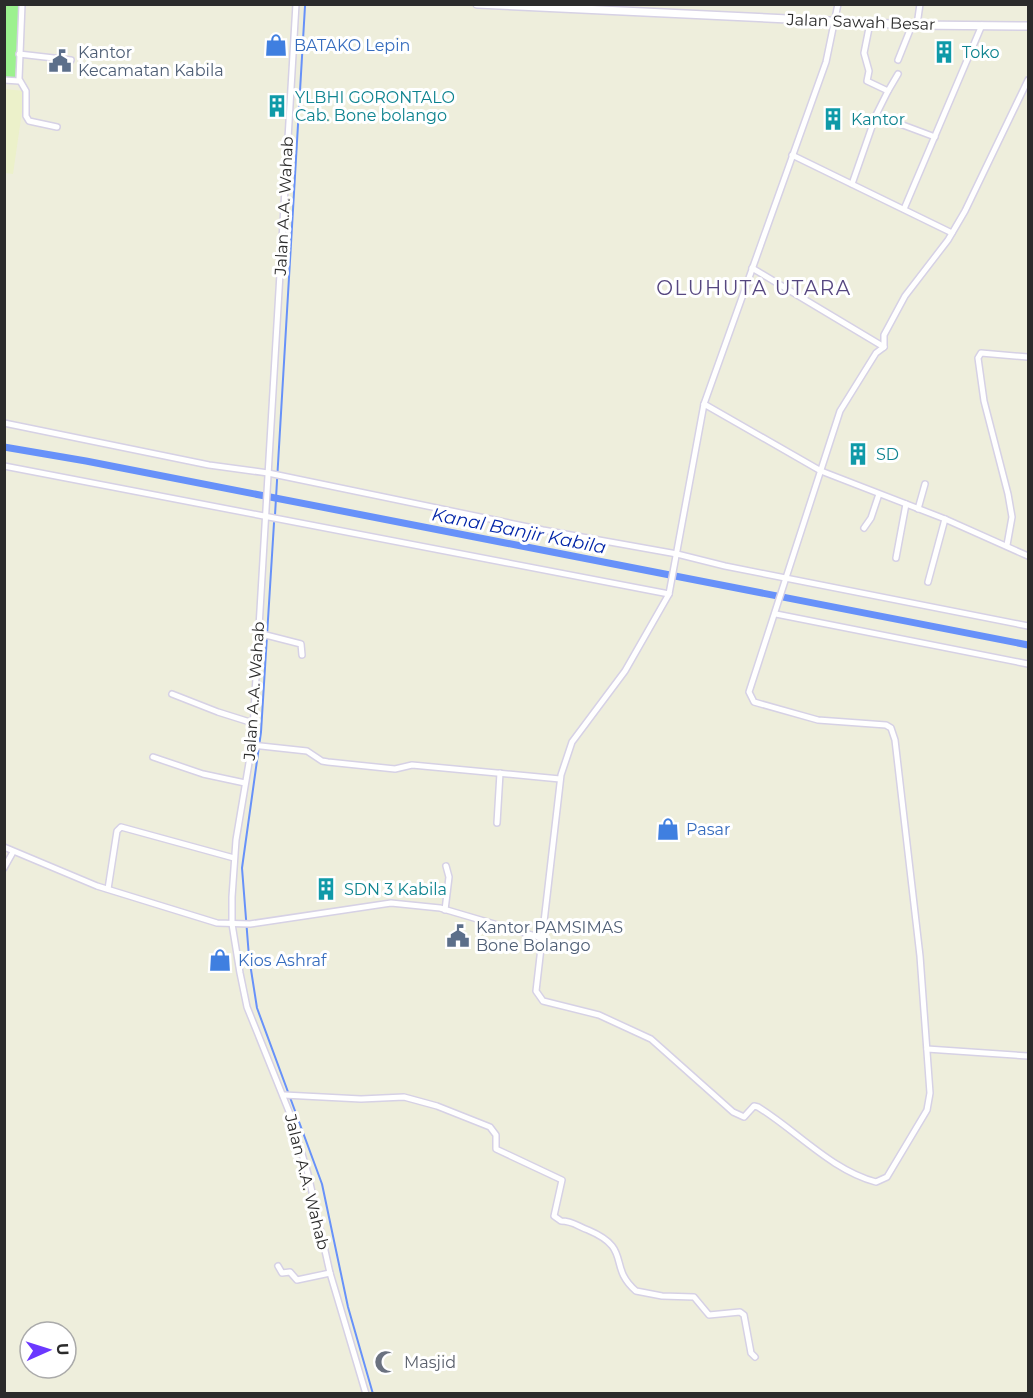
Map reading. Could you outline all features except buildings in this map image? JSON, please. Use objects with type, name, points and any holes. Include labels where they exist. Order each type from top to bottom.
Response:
[{"type":"main road","name":"Jalan Sawah Besar","points":[[477,4],[667,9],[915,25],[1029,26]]},
{"type":"street","points":[[22,4],[19,81],[26,91],[27,119],[49,128],[57,127]]},
{"type":"street","name":"Jalan A.A. Wahab","points":[[296,4],[253,723],[256,746],[245,783],[234,858],[232,924],[247,1007],[288,1096],[330,1273],[366,1394]]},
{"type":"street","points":[[838,4],[823,71],[705,404],[669,591],[625,671],[572,742],[560,779],[536,991],[543,1001],[599,1015],[651,1039],[733,1112],[744,1117],[754,1106],[758,1107],[828,1158],[869,1180],[880,1182],[885,1180],[927,1110],[930,1093],[904,804],[893,733],[886,725],[818,720],[754,702],[749,692],[845,402],[876,353],[884,347]]},
{"type":"street","points":[[897,60],[915,25],[920,4]]},
{"type":"street","points":[[870,22],[864,53],[864,61],[868,67],[867,81],[888,91]]},
{"type":"street","points":[[904,209],[982,25]]},
{"type":"street","points":[[19,54],[71,60]]},
{"type":"street","points":[[852,184],[876,115],[898,74]]},
{"type":"street","points":[[4,80],[19,81]]},
{"type":"street","points":[[884,347],[884,335],[905,296],[965,212],[1029,80]]},
{"type":"street","points":[[876,115],[935,137]]},
{"type":"street","points":[[792,154],[952,233]]},
{"type":"street","points":[[752,268],[884,347]]},
{"type":"street","points":[[1007,546],[1012,517],[984,401],[978,358],[981,353],[1029,357]]},
{"type":"street","points":[[705,404],[821,471],[945,519],[1029,556]]},
{"type":"street","points":[[4,423],[1029,626]]},
{"type":"street","points":[[4,466],[669,591]]},
{"type":"street","points":[[918,509],[925,484]]},
{"type":"street","points":[[864,528],[871,518],[879,494]]},
{"type":"street","points":[[896,558],[906,504]]},
{"type":"street","points":[[928,582],[945,519]]},
{"type":"street","points":[[776,615],[1029,664]]},
{"type":"street","points":[[260,633],[301,644],[302,655]]},
{"type":"street","points":[[172,694],[253,723]]},
{"type":"street","points":[[256,746],[307,750],[322,761],[390,769],[412,765],[560,779]]},
{"type":"street","points":[[153,757],[203,774],[245,783]]},
{"type":"street","points":[[497,824],[500,773]]},
{"type":"street","points":[[108,890],[117,831],[121,827],[234,858]]},
{"type":"street","points":[[4,848],[108,890],[176,912],[232,924],[250,924],[382,903],[445,910],[542,938]]},
{"type":"street","points":[[4,868],[13,852]]},
{"type":"street","points":[[445,910],[449,877],[446,866]]},
{"type":"street","points":[[927,1049],[1029,1056]]},
{"type":"street","points":[[288,1096],[361,1099],[404,1097],[436,1106],[493,1129],[496,1135],[496,1149],[562,1180],[554,1216],[561,1221],[572,1221],[606,1238],[618,1252],[619,1267],[630,1287],[641,1293],[694,1297],[709,1315],[740,1312],[744,1315],[751,1353],[755,1356]]},
{"type":"street","points":[[278,1266],[282,1273],[290,1272],[297,1281],[330,1273]]},
{"type":"shaded area","points":[[4,89],[25,91],[13,174],[5,173]]},
{"type":"green space","points":[[4,5],[20,5],[15,82],[5,81]]},
{"type":"waterway","points":[[275,515],[305,6]]},
{"type":"waterway","name":"Kanal Banjir Kabila","points":[[4,447],[86,461],[1028,645]]},
{"type":"waterway","points":[[274,523],[261,732],[242,868],[249,957],[257,1008],[322,1184],[348,1307],[373,1394]]},
{"type":"place","name":"BATAKO Lepin","points":[[276,45]]},
{"type":"place","name":"Toko","points":[[944,52]]},
{"type":"place","name":"Kantor Kecamatan Kabila","points":[[60,61]]},
{"type":"place","name":"YLBHI GORONTALO Cab. Bone bolango","points":[[277,106]]},
{"type":"place","name":"Kantor","points":[[833,119]]},
{"type":"place","name":"SD","points":[[858,454]]},
{"type":"place","name":"Pasar","points":[[668,829]]},
{"type":"place","name":"SDN 3 Kabila","points":[[326,889]]},
{"type":"place","name":"Kantor PAMSIMAS Bone Bolango","points":[[458,936]]},
{"type":"place","name":"Kios Ashraf","points":[[220,960]]},
{"type":"place","name":"Masjid","points":[[386,1362]]},
{"type":"district","name":"OLUHUTA UTARA","points":[[754,288]]}]
